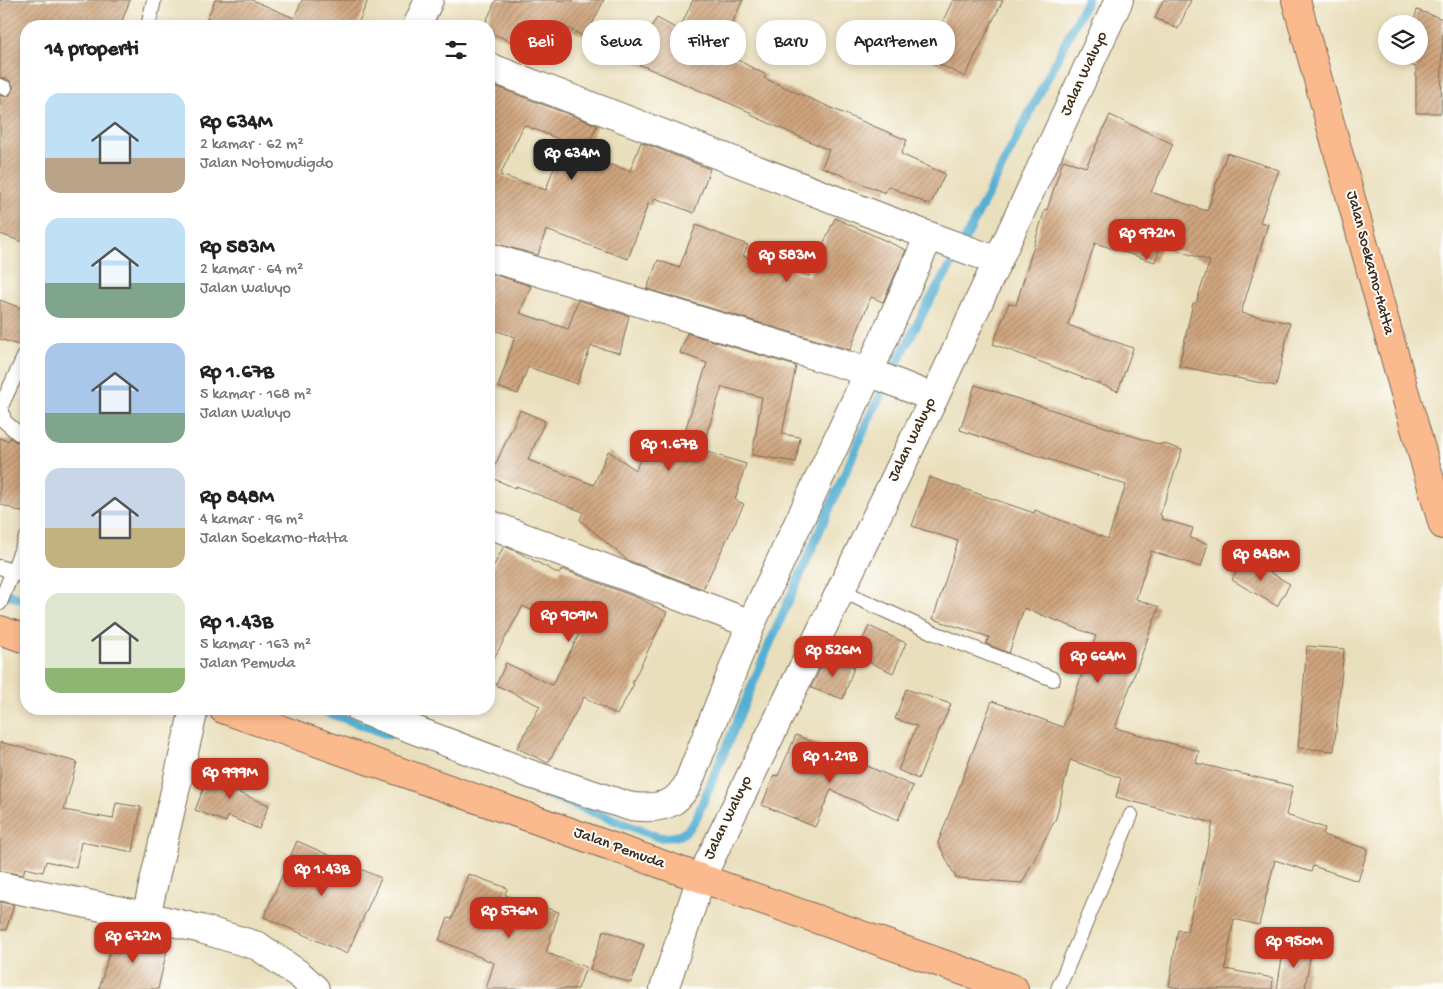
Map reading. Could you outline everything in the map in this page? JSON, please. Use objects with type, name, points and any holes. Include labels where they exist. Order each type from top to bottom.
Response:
[{"type":"highway","name":"Jalan Soekarno-Hatta","points":[[1296,0],[1443,525]]},
{"type":"highway","points":[[0,630],[20,637]]},
{"type":"highway","name":"Jalan Pemuda","points":[[241,715],[1014,989]]},
{"type":"street","points":[[420,20],[429,0]]},
{"type":"street","name":"Jalan Waluyo","points":[[664,989],[701,878],[840,590],[925,395],[989,258],[1119,0]]},
{"type":"street","points":[[495,69],[989,258]]},
{"type":"street","points":[[376,715],[530,774],[628,806],[642,808],[661,806],[674,801],[687,786],[751,624],[874,375],[934,238]]},
{"type":"street","points":[[495,259],[874,375],[925,395]]},
{"type":"street","points":[[495,526],[751,624]]},
{"type":"street","points":[[146,916],[193,715]]},
{"type":"street","points":[[0,886],[146,916],[201,929],[258,946],[300,975],[315,989]]},
{"type":"lane","points":[[149,20],[154,0]]},
{"type":"lane","points":[[20,364],[0,406],[4,421],[20,434]]},
{"type":"lane","points":[[0,603],[8,572],[20,547]]},
{"type":"lane","points":[[8,572],[20,576]]},
{"type":"lane","points":[[840,590],[932,632],[1053,679]]},
{"type":"lane","points":[[1058,989],[1131,815]]},
{"type":"building","points":[[0,0],[130,0],[122,20],[20,20],[20,241],[0,234],[0,95],[6,97],[10,95],[14,87],[9,80],[0,77]]},
{"type":"building","points":[[215,0],[252,0],[294,18],[302,0],[368,0],[360,20],[207,20]]},
{"type":"building","points":[[496,0],[604,0],[594,20],[582,20],[582,35],[572,30],[572,20],[510,20],[510,41],[495,35],[495,20],[487,20]]},
{"type":"building","points":[[693,0],[743,0],[733,20],[684,20]]},
{"type":"building","points":[[953,0],[1003,0],[965,77],[941,65],[955,65],[955,20],[943,20]]},
{"type":"building","points":[[1163,0],[1191,0],[1178,29],[1155,18]]},
{"type":"building","points":[[1417,10],[1443,19],[1441,113],[1416,113],[1416,67],[1410,65],[1428,65],[1428,15],[1416,15]]},
{"type":"building","points":[[657,18],[670,25],[670,65],[746,64],[766,75],[764,78],[907,140],[901,154],[945,174],[930,205],[888,186],[885,193],[822,167],[829,150],[751,115],[752,113],[641,65],[660,65],[660,20],[656,20]]},
{"type":"building","points":[[495,86],[597,125],[584,156],[630,171],[641,142],[710,169],[694,213],[655,198],[652,205],[648,204],[628,259],[546,230],[538,255],[495,244]],"holes":[[[524,125],[563,141],[546,190],[500,175]]]},
{"type":"building","points":[[1110,115],[1173,144],[1151,192],[1207,211],[1227,153],[1279,170],[1260,222],[1268,224],[1241,313],[1290,323],[1276,386],[1179,366],[1193,303],[1196,303],[1210,261],[1161,245],[1155,262],[1095,243],[1068,325],[1133,348],[1118,391],[993,344],[1009,303],[1016,305],[1045,209],[1047,210],[1063,160],[1086,167]]},
{"type":"building","points":[[835,218],[906,250],[883,302],[871,297],[850,350],[647,289],[658,260],[679,268],[696,225],[748,245],[743,256],[809,276]]},
{"type":"building","points":[[495,275],[531,286],[520,313],[568,329],[578,300],[629,316],[620,353],[591,346],[577,384],[528,367],[518,394],[498,387],[515,337],[495,330]]},
{"type":"building","points":[[0,300],[20,308],[20,346],[0,339]]},
{"type":"building","points":[[687,333],[796,366],[782,434],[800,437],[796,462],[752,455],[762,397],[722,387],[701,450],[746,464],[735,500],[744,504],[703,589],[627,560],[580,520],[583,512],[495,479],[495,466],[520,410],[545,421],[528,460],[594,485],[608,451],[636,470],[650,433],[681,443],[707,363],[680,353]]},
{"type":"building","points":[[975,385],[1161,445],[1162,443],[1182,450],[1160,515],[1162,516],[1161,519],[1193,528],[1190,538],[1208,544],[1201,567],[1151,551],[1136,599],[1159,607],[1115,728],[1199,751],[1196,763],[1293,786],[1286,815],[1325,828],[1323,835],[1368,849],[1358,881],[1313,866],[1311,872],[1275,860],[1259,925],[1234,919],[1225,969],[1273,978],[1272,989],[1183,989],[1169,986],[1178,930],[1187,931],[1213,823],[1116,797],[1121,778],[1070,760],[1056,818],[1022,883],[956,878],[938,843],[992,701],[1063,727],[1096,636],[1024,608],[1009,653],[986,644],[989,637],[933,619],[958,541],[912,526],[929,477],[1034,513],[1035,510],[1108,539],[1126,485],[960,430]]},
{"type":"building","points":[[0,438],[8,441],[10,438],[20,443],[20,512],[0,504]]},
{"type":"building","points":[[504,546],[559,574],[562,569],[638,598],[667,612],[632,683],[634,684],[617,715],[584,697],[548,763],[517,748],[540,706],[496,685],[506,663],[552,685],[579,635],[523,606],[495,656],[495,563]]},
{"type":"building","points":[[1245,558],[1290,584],[1277,606],[1232,580]]},
{"type":"building","points":[[869,626],[906,643],[893,673],[855,656]]},
{"type":"building","points":[[1307,646],[1344,649],[1334,751],[1298,748]]},
{"type":"building","points":[[826,657],[854,667],[843,699],[811,688]]},
{"type":"building","points":[[906,689],[951,704],[918,779],[898,770],[917,726],[895,719]]},
{"type":"building","points":[[796,735],[913,786],[898,820],[831,790],[815,827],[762,805],[774,775],[778,776]]},
{"type":"building","points":[[0,742],[77,762],[64,810],[113,819],[116,803],[141,807],[133,852],[81,842],[76,868],[46,861],[43,872],[25,868],[23,875],[0,871]]},
{"type":"building","points":[[213,765],[243,778],[237,792],[269,805],[259,829],[228,816],[226,822],[195,810]]},
{"type":"building","points":[[297,841],[381,878],[347,954],[264,917]]},
{"type":"building","points":[[468,874],[507,888],[505,895],[559,912],[546,953],[586,967],[578,989],[486,989],[494,963],[439,940],[448,918],[452,919]]},
{"type":"building","points":[[0,902],[14,905],[6,930],[0,930]]},
{"type":"building","points":[[116,929],[141,935],[139,944],[167,950],[158,989],[99,989]]},
{"type":"building","points":[[604,930],[644,945],[631,983],[590,969]]},
{"type":"building","points":[[1284,946],[1311,951],[1305,989],[1277,989]]},
{"type":"waterway","points":[[520,784],[658,837],[679,835],[687,830],[695,821],[770,643],[872,412],[927,305],[958,253],[1087,0]]},
{"type":"waterway","points":[[0,591],[20,599]]},
{"type":"waterway","points":[[334,715],[389,735]]}]
